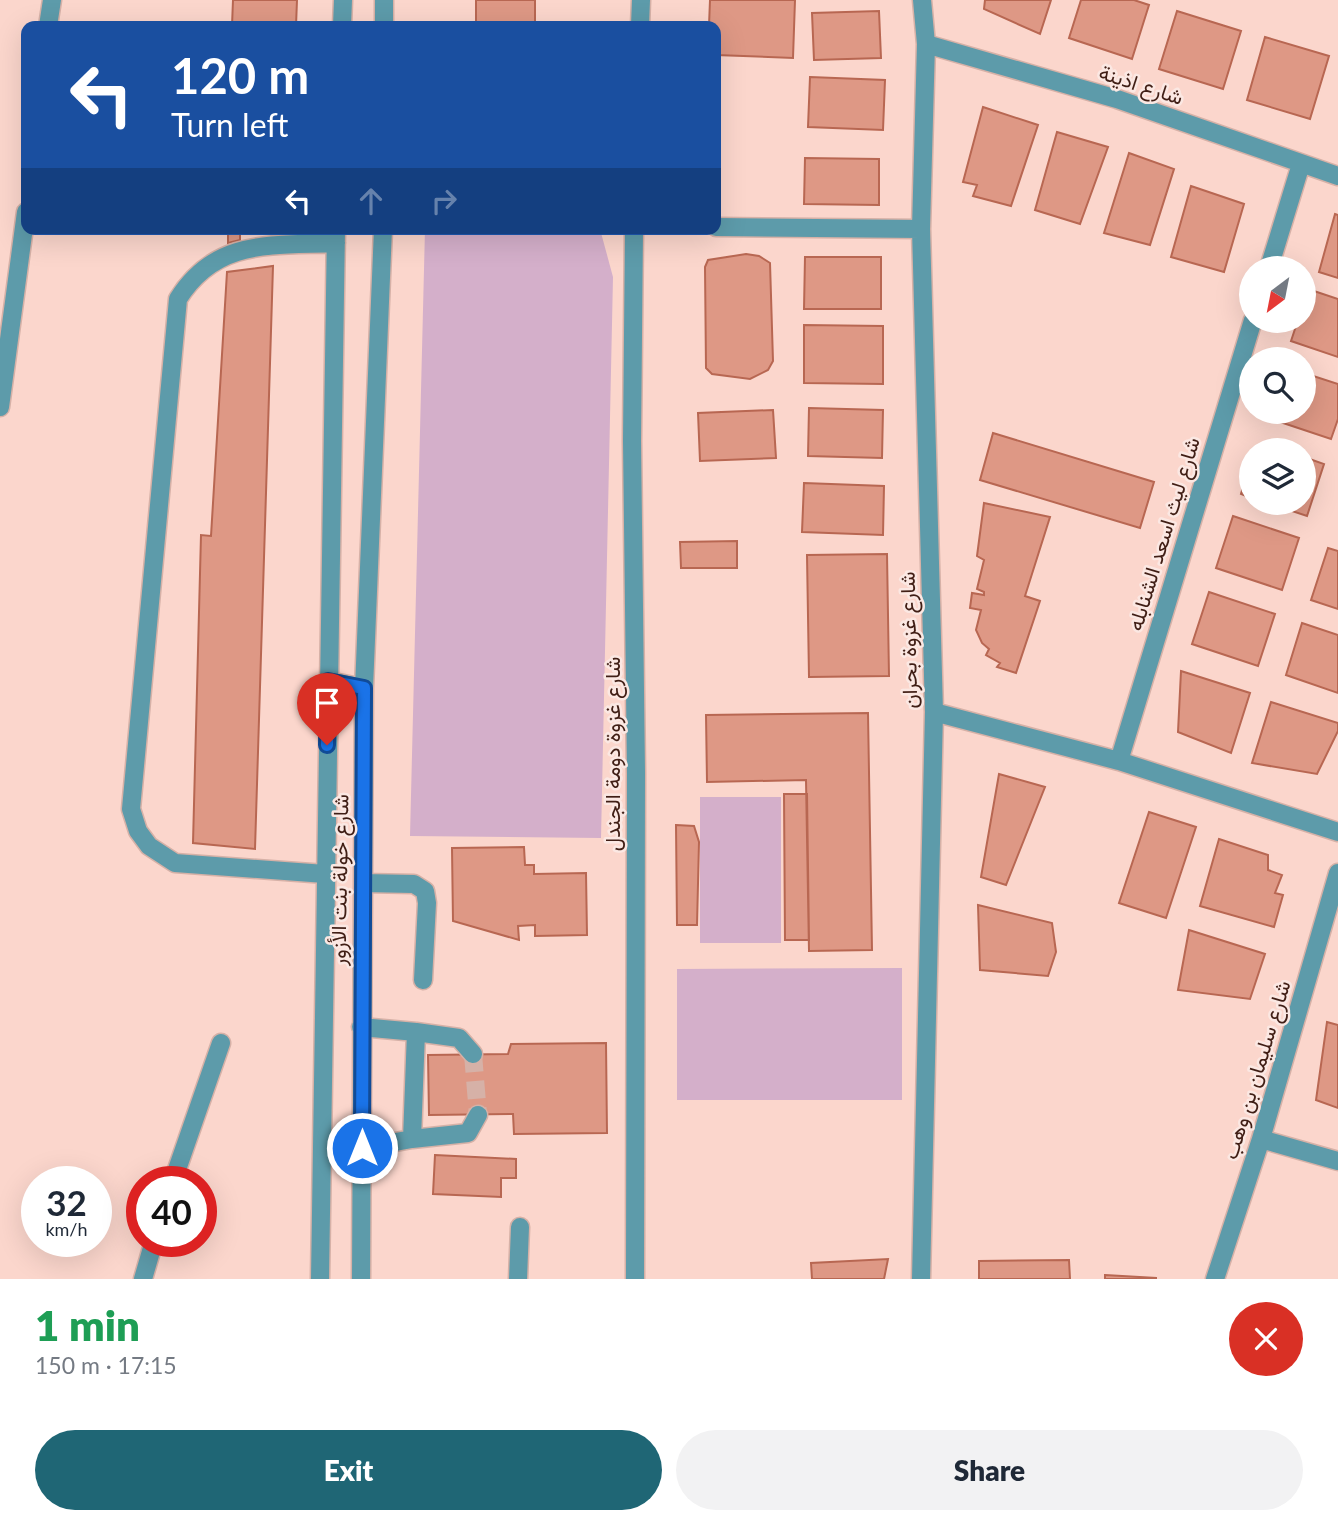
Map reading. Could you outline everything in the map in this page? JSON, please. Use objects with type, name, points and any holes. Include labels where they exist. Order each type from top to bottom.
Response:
[{"type":"street","points":[[49,21],[52,0]]},
{"type":"street","points":[[342,0],[342,21]]},
{"type":"street","points":[[384,0],[384,21]]},
{"type":"street","points":[[640,21],[641,0]]},
{"type":"street","name":"شارع غزوة بحران","points":[[921,1279],[934,712],[921,229],[926,44],[922,0]]},
{"type":"street","name":"شارع اذينة","points":[[926,44],[1117,99],[1338,176]]},
{"type":"street","points":[[1273,256],[1301,164]]},
{"type":"street","points":[[721,226],[921,229]]},
{"type":"street","points":[[0,407],[23,235]]},
{"type":"street","name":"شارع خولة بنت الأزور","points":[[361,1279],[364,688],[383,235]]},
{"type":"street","name":"شارع غزوة دومة الجندل","points":[[634,235],[632,441],[636,773],[635,1279]]},
{"type":"street","points":[[325,874],[175,863],[149,846],[138,831],[131,809],[178,299],[190,281],[213,261],[249,247],[336,236]]},
{"type":"street","name":"شارع خولة بنت الأزور","points":[[320,1279],[336,236]]},
{"type":"street","points":[[0,271],[19,274]]},
{"type":"street","name":"شارع ليث اسعد الشنابله","points":[[1119,761],[1249,333]]},
{"type":"street","points":[[328,681],[364,688]]},
{"type":"street","points":[[934,712],[1119,761],[1338,832]]},
{"type":"street","name":"شارع سليمان بن وهب","points":[[1215,1279],[1261,1139],[1338,873]]},
{"type":"street","points":[[363,883],[414,884],[425,891],[427,903],[423,980]]},
{"type":"street","points":[[361,1027],[459,1038],[473,1054]]},
{"type":"street","points":[[412,1139],[416,1032]]},
{"type":"street","points":[[178,1166],[221,1042]]},
{"type":"street","points":[[362,1148],[468,1133],[478,1115]]},
{"type":"street","points":[[1261,1139],[1338,1161]]},
{"type":"street","points":[[518,1279],[520,1227]]},
{"type":"street","points":[[144,1279],[150,1257]]},
{"type":"shaded area","points":[[425,235],[602,235],[613,277],[601,838],[410,836]]},
{"type":"shaded area","points":[[700,797],[781,797],[781,943],[700,943]]},
{"type":"shaded area","points":[[902,968],[902,1100],[677,1100],[677,969]]},
{"type":"building","points":[[233,0],[297,0],[296,21],[232,21]]},
{"type":"building","points":[[476,0],[535,0],[535,21],[476,21]]},
{"type":"building","points":[[710,0],[795,0],[793,58],[721,55],[721,21],[709,21]]},
{"type":"building","points":[[985,0],[1051,0],[1040,34],[984,9]]},
{"type":"building","points":[[1081,0],[1134,0],[1149,5],[1132,59],[1069,38]]},
{"type":"building","points":[[879,11],[881,58],[814,60],[812,13]]},
{"type":"building","points":[[1177,11],[1241,31],[1223,89],[1159,69]]},
{"type":"building","points":[[1265,37],[1329,56],[1310,119],[1247,100]]},
{"type":"building","points":[[810,77],[885,80],[883,130],[808,127]]},
{"type":"building","points":[[983,107],[1038,125],[1011,206],[973,196],[977,185],[963,182]]},
{"type":"building","points":[[1057,132],[1108,147],[1080,224],[1035,210]]},
{"type":"building","points":[[1129,153],[1174,169],[1150,245],[1104,233]]},
{"type":"building","points":[[805,158],[879,159],[879,205],[804,204]]},
{"type":"building","points":[[1191,186],[1244,204],[1224,272],[1171,257]]},
{"type":"building","points":[[1335,214],[1338,215],[1338,278],[1319,272]]},
{"type":"building","points":[[228,235],[240,235],[240,240],[228,243]]},
{"type":"building","points":[[746,254],[759,256],[770,263],[773,361],[768,370],[750,379],[712,374],[706,368],[705,267],[708,260]]},
{"type":"building","points":[[805,257],[881,257],[881,309],[804,309]]},
{"type":"building","points":[[273,266],[255,849],[193,843],[201,535],[211,536],[227,272]]},
{"type":"building","points":[[1316,292],[1338,299],[1338,357],[1316,350],[1316,347],[1291,341],[1294,333],[1316,333]]},
{"type":"building","points":[[804,325],[883,326],[883,384],[804,383]]},
{"type":"building","points":[[1316,377],[1338,384],[1338,419],[1331,439],[1286,424],[1316,424]]},
{"type":"building","points":[[809,408],[883,410],[882,458],[808,456]]},
{"type":"building","points":[[773,410],[776,458],[700,461],[698,413]]},
{"type":"building","points":[[993,433],[1154,482],[1140,528],[980,480]]},
{"type":"building","points":[[1316,461],[1324,464],[1316,488]]},
{"type":"building","points":[[804,483],[884,486],[883,535],[802,532]]},
{"type":"building","points":[[984,503],[1050,517],[1025,596],[1040,601],[1016,673],[997,667],[1000,663],[986,655],[989,649],[982,643],[976,630],[981,610],[970,608],[972,593],[984,595],[984,592],[977,589],[984,560],[977,556]]},
{"type":"building","points":[[1233,516],[1299,538],[1282,590],[1216,568]]},
{"type":"building","points":[[737,541],[737,568],[681,568],[680,542]]},
{"type":"building","points":[[1328,548],[1338,551],[1338,609],[1311,600]]},
{"type":"building","points":[[887,554],[889,676],[809,677],[807,555]]},
{"type":"building","points":[[1209,592],[1275,614],[1258,666],[1192,644]]},
{"type":"building","points":[[1302,623],[1338,635],[1338,693],[1286,675]]},
{"type":"building","points":[[1181,671],[1250,693],[1231,753],[1178,732]]},
{"type":"building","points":[[1271,702],[1338,723],[1338,731],[1317,774],[1252,763]]},
{"type":"building","points":[[868,713],[872,950],[809,951],[806,780],[707,782],[706,715]]},
{"type":"building","points":[[999,774],[1045,787],[1006,885],[981,877]]},
{"type":"building","points":[[784,794],[807,794],[809,940],[785,940]]},
{"type":"building","points":[[1149,812],[1196,827],[1166,918],[1119,903]]},
{"type":"building","points":[[676,825],[694,826],[699,842],[697,925],[677,925]]},
{"type":"building","points":[[1219,839],[1268,855],[1268,870],[1282,875],[1275,893],[1283,895],[1274,927],[1200,906]]},
{"type":"building","points":[[524,847],[525,865],[534,865],[534,874],[586,873],[587,935],[535,936],[535,925],[518,926],[519,940],[453,921],[452,848]]},
{"type":"building","points":[[978,905],[1052,923],[1056,952],[1048,976],[980,970]]},
{"type":"building","points":[[1189,930],[1265,954],[1250,999],[1178,990]]},
{"type":"building","points":[[1327,1022],[1338,1025],[1338,1108],[1316,1100]]},
{"type":"building","points":[[606,1043],[607,1133],[514,1134],[513,1114],[429,1115],[428,1055],[508,1054],[511,1044]]},
{"type":"building","points":[[435,1155],[516,1159],[516,1178],[501,1178],[501,1197],[433,1194]]},
{"type":"building","points":[[888,1259],[884,1279],[812,1279],[811,1263]]},
{"type":"building","points":[[1069,1260],[1070,1279],[979,1279],[979,1261]]},
{"type":"building","points":[[1105,1275],[1156,1278],[1156,1279],[1105,1279]]},
{"type":"tunnel","points":[[473,1054],[478,1115]]},
{"type":"route","points":[[327,745],[328,681],[364,688],[362,1148]]}]
